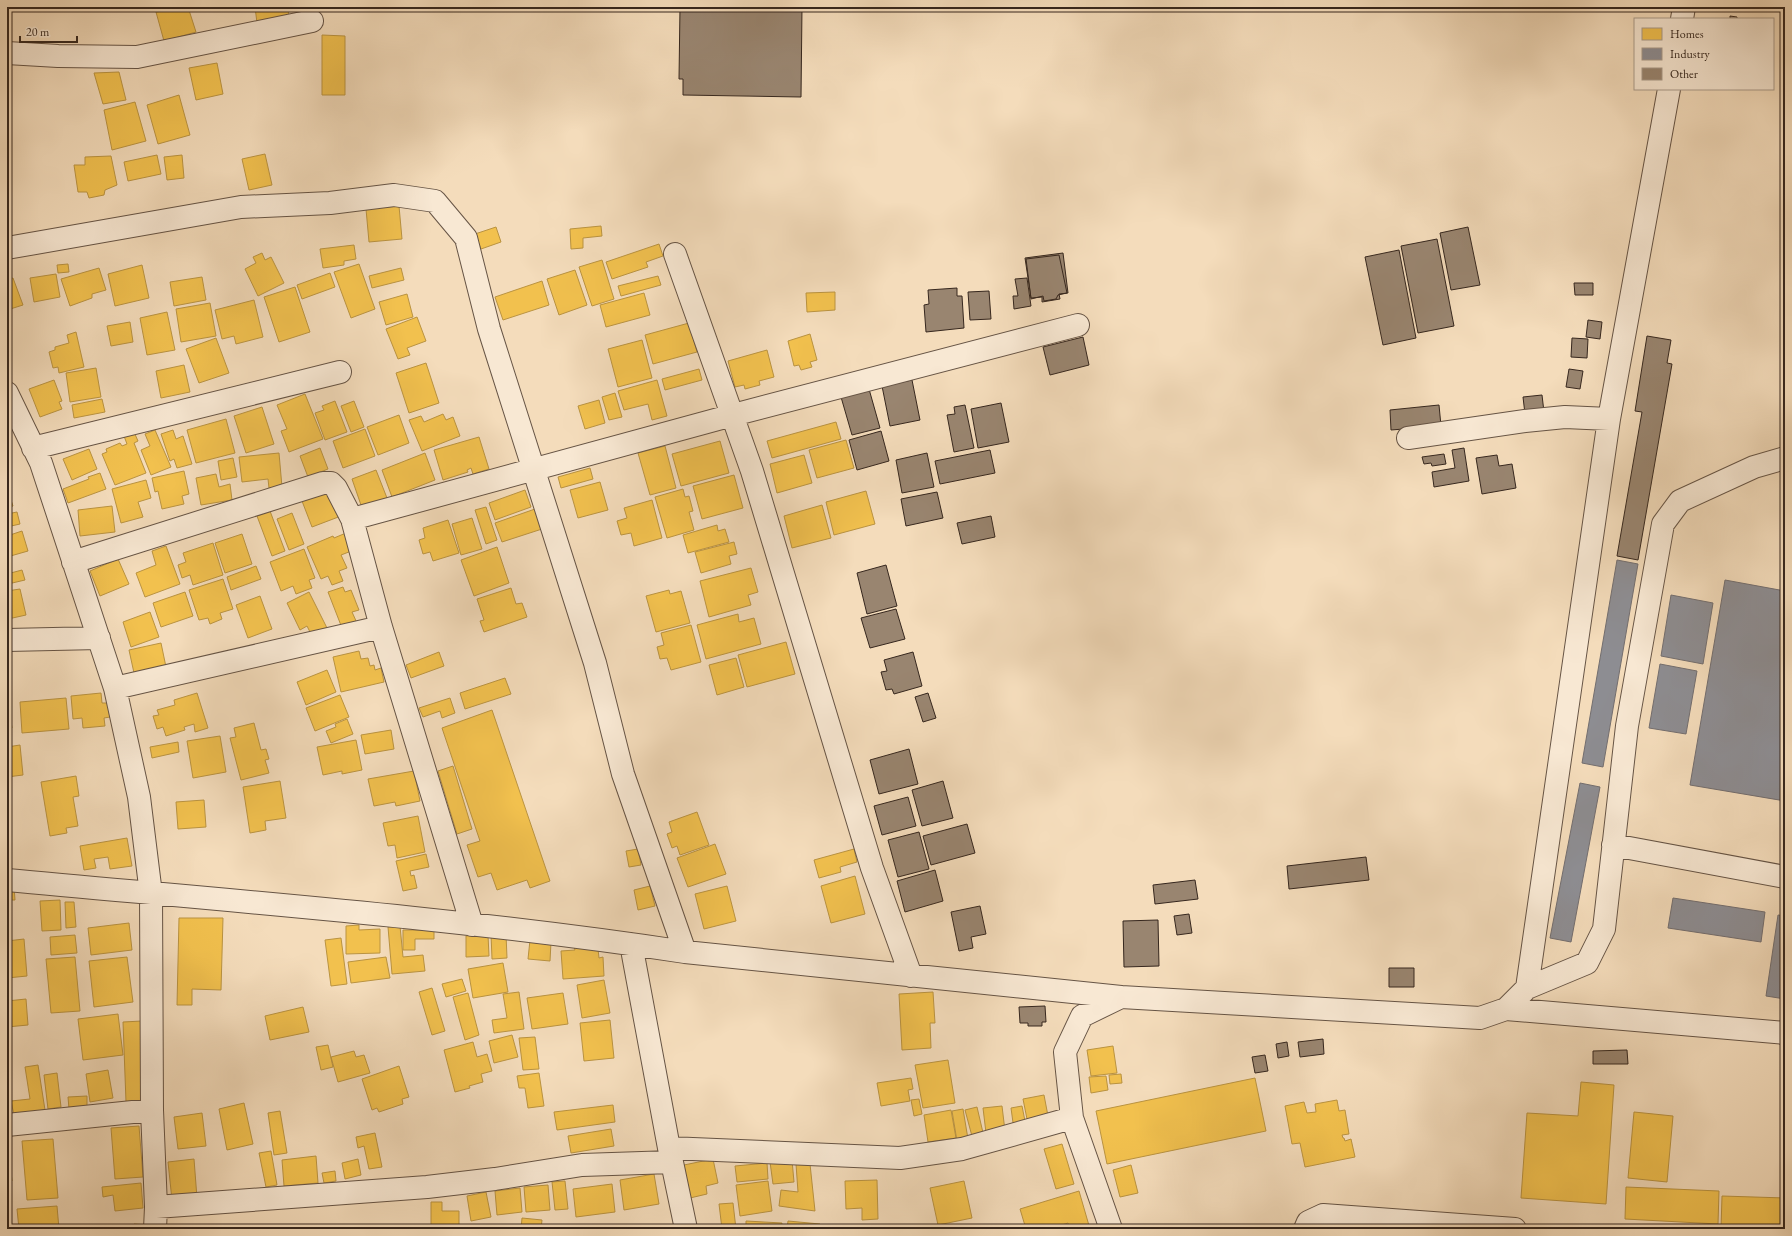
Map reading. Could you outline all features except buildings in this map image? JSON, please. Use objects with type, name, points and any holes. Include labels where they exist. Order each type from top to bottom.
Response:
[{"type":"street","points":[[1682,18],[1684,7]]},
{"type":"street","points":[[7,53],[58,56],[137,57],[312,21]]},
{"type":"street","points":[[1527,988],[1609,418],[1669,90]]},
{"type":"street","points":[[7,248],[241,207],[330,203],[394,195],[435,201],[466,238],[488,329],[595,663],[623,774],[685,952]]},
{"type":"street","points":[[675,254],[752,471],[872,868],[912,976]]},
{"type":"street","points":[[352,519],[534,471],[733,415],[1078,325]]},
{"type":"street","points":[[33,448],[340,372]]},
{"type":"street","points":[[9,401],[41,463],[99,638],[115,688],[139,797],[152,894],[152,1110],[156,1207],[155,1229]]},
{"type":"street","points":[[1408,438],[1531,420],[1565,417],[1609,418]]},
{"type":"street","points":[[1506,1009],[1527,988],[1587,963],[1604,929],[1612,845],[1627,726],[1663,524],[1680,501],[1754,467],[1785,458]]},
{"type":"street","points":[[74,562],[323,483],[331,484],[336,488],[352,519],[381,627],[472,925]]},
{"type":"street","points":[[115,688],[381,627]]},
{"type":"street","points":[[7,640],[99,638]]},
{"type":"street","points":[[1612,845],[1785,877]]},
{"type":"street","points":[[7,880],[389,915],[631,944],[685,952],[1121,997],[1480,1018],[1506,1009],[1785,1033]]},
{"type":"street","points":[[631,944],[686,1229]]},
{"type":"street","points":[[1111,1229],[1072,1118],[1065,1052],[1082,1016],[1121,997]]},
{"type":"street","points":[[7,1125],[152,1110]]},
{"type":"street","points":[[156,1207],[427,1188],[582,1165],[671,1155],[900,1158],[962,1149],[1072,1118]]},
{"type":"street","points":[[1305,1229],[1308,1222],[1323,1215],[1515,1229]]}]
